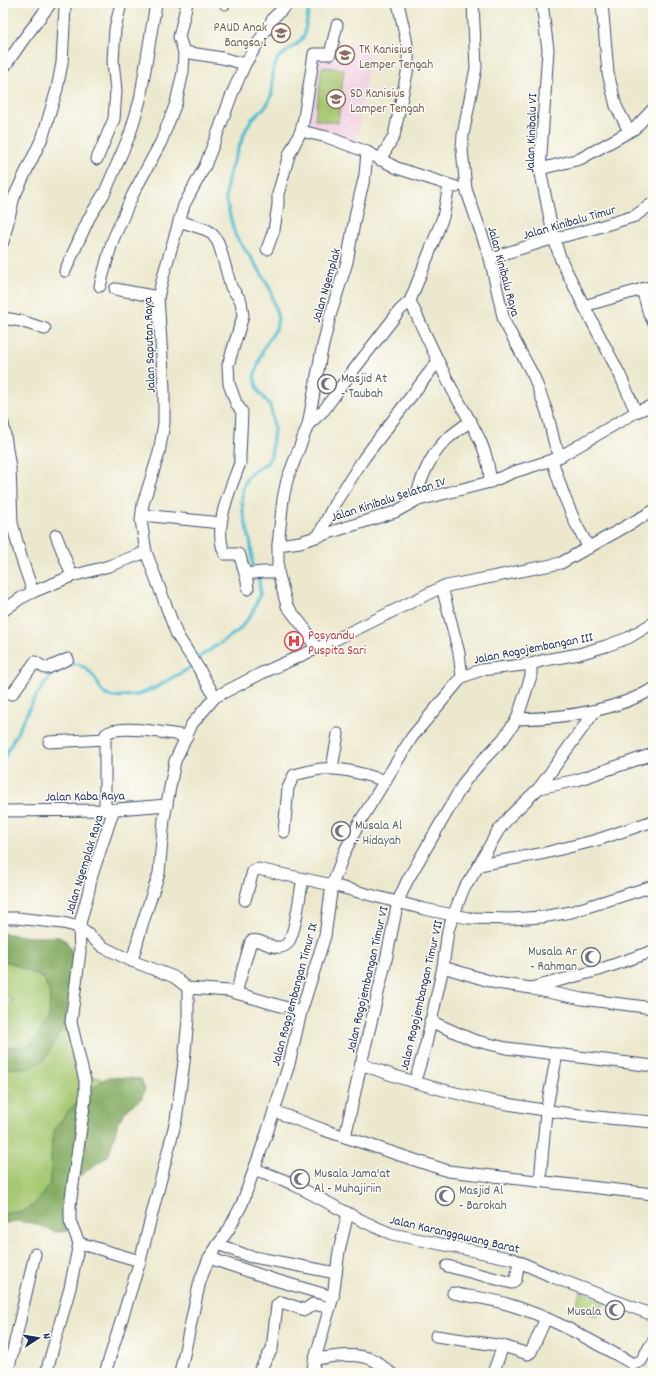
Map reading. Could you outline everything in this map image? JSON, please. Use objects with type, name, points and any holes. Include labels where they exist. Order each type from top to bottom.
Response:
[{"type":"street","points":[[3,69],[51,3]]},
{"type":"street","points":[[98,159],[114,119],[116,91],[113,61],[115,29],[121,3]]},
{"type":"street","points":[[65,271],[89,218],[105,192],[130,134],[140,100],[156,3]]},
{"type":"street","points":[[100,286],[112,242],[133,194],[161,142],[176,102],[184,52],[179,37],[187,3]]},
{"type":"street","name":"Jalan Saputan Raya","points":[[215,697],[177,635],[146,552],[141,520],[143,504],[159,453],[164,423],[164,388],[158,297],[184,205],[205,166],[245,64],[274,17],[289,3]]},
{"type":"street","points":[[380,160],[394,136],[408,68],[408,51],[398,3]]},
{"type":"street","name":"Jalan Kinibalu Raya","points":[[474,3],[476,68],[463,135],[462,149],[466,189],[490,258],[504,321],[534,377],[548,412],[564,496],[576,524],[589,548]]},
{"type":"street","name":"Jalan Kinibalu VI","points":[[542,3],[548,50],[540,169],[554,239],[561,260],[620,375],[636,412]]},
{"type":"street","points":[[602,3],[608,73],[616,106],[629,131]]},
{"type":"street","points":[[3,242],[14,197],[43,136],[57,88],[62,63],[66,4]]},
{"type":"street","points":[[267,249],[274,230],[278,205],[278,194],[289,155],[301,131],[314,54],[330,54],[337,25]]},
{"type":"street","points":[[184,52],[222,58],[245,64]]},
{"type":"street","points":[[540,169],[580,159],[634,129],[653,109]]},
{"type":"street","points":[[301,131],[327,137],[368,152],[380,160],[397,168],[449,186],[466,189]]},
{"type":"street","name":"Jalan Ngemplak","points":[[316,649],[305,629],[287,606],[278,572],[278,545],[283,499],[287,480],[308,424],[330,316],[348,262],[368,152]]},
{"type":"street","name":"Jalan Ngemplak","points":[[308,424],[324,410],[395,316],[410,300],[443,217],[449,186]]},
{"type":"street","name":"Jalan Kinibalu Timur","points":[[490,258],[635,216],[653,203]]},
{"type":"street","points":[[179,221],[207,230],[213,235],[222,251],[231,287],[240,301],[242,311],[242,319],[228,365],[231,389],[236,403],[242,412],[240,462],[225,505],[221,523],[221,538],[225,554],[238,554],[240,556],[246,574],[248,589]]},
{"type":"street","points":[[584,306],[653,286]]},
{"type":"street","points":[[115,289],[158,297]]},
{"type":"street","points":[[642,289],[649,314],[653,321]]},
{"type":"street","points":[[410,300],[451,388],[471,421],[483,448],[490,472],[490,482]]},
{"type":"street","points":[[3,318],[21,321],[45,328]]},
{"type":"street","points":[[319,536],[335,503],[364,458],[438,361]]},
{"type":"street","points":[[556,458],[636,412],[653,404]]},
{"type":"street","points":[[415,501],[418,488],[426,471],[443,443],[471,421]]},
{"type":"street","points":[[3,423],[7,469],[7,525],[21,557],[33,592]]},
{"type":"street","name":"Jalan Kinibalu Selatan IV","points":[[278,545],[300,542],[395,512],[415,501],[490,482],[556,458]]},
{"type":"street","points":[[132,961],[159,873],[167,805],[175,761],[192,724],[215,697],[442,587],[561,563],[653,511]]},
{"type":"street","points":[[142,515],[221,523]]},
{"type":"street","points":[[56,535],[72,576]]},
{"type":"street","points":[[3,611],[21,598],[33,592],[72,576],[109,566],[146,552]]},
{"type":"street","points":[[246,574],[278,572]]},
{"type":"street","points":[[442,587],[459,653],[462,677]]},
{"type":"street","name":"Jalan Rogojembangan III","points":[[462,677],[481,670],[531,664],[578,654],[628,638],[653,623]]},
{"type":"street","points":[[3,694],[12,694],[35,662],[45,668],[48,668],[68,659]]},
{"type":"street","name":"Jalan Rogojembangan Timur VI","points":[[531,664],[531,676],[517,719],[503,739],[465,781],[407,881],[398,901],[386,960],[360,1064],[473,1098],[607,1119],[653,1122]]},
{"type":"street","name":"Jalan Rogojembangan Timur IX","points":[[274,1111],[290,1064],[301,1012],[325,936],[332,884],[345,851],[360,823],[412,737],[462,677]]},
{"type":"street","points":[[517,719],[595,711],[628,701],[653,689]]},
{"type":"street","name":"Jalan Rogojembangan Timur VII","points":[[415,1081],[426,1044],[443,967],[448,930],[463,890],[502,826],[510,816],[539,788],[595,711]]},
{"type":"street","points":[[49,742],[105,740],[108,732],[123,729],[136,729],[187,736]]},
{"type":"street","points":[[332,768],[338,734]]},
{"type":"street","name":"Jalan Ngemplak Raya","points":[[80,1243],[70,1221],[70,1205],[85,1099],[85,1081],[71,1022],[80,952],[79,927],[110,810],[105,740]]},
{"type":"street","points":[[539,788],[577,780],[653,754]]},
{"type":"street","points":[[284,832],[288,788],[294,775],[313,770],[332,768],[386,781]]},
{"type":"street","name":"Jalan Kaba Raya","points":[[3,811],[110,810],[167,805]]},
{"type":"street","points":[[479,865],[545,853],[597,840],[653,821]]},
{"type":"street","points":[[245,900],[253,871],[256,869],[332,884],[468,918],[511,919],[542,917],[571,912],[653,886]]},
{"type":"street","points":[[236,994],[250,941],[255,940],[279,948],[285,946],[288,942],[293,929],[303,879]]},
{"type":"street","points":[[3,918],[63,923],[79,927],[103,948],[174,977],[188,988],[229,991],[301,1012]]},
{"type":"street","points":[[530,988],[599,970],[653,951]]},
{"type":"street","points":[[443,967],[496,983],[582,998],[653,1008]]},
{"type":"street","points":[[105,1373],[140,1261],[176,1120],[188,1019],[188,988]]},
{"type":"street","points":[[430,1021],[473,1040],[500,1047],[653,1066]]},
{"type":"street","points":[[540,1180],[547,1110],[557,1054]]},
{"type":"street","points":[[345,1137],[360,1064]]},
{"type":"street","points":[[180,1373],[200,1281],[209,1258],[229,1229],[242,1204],[274,1111],[345,1137],[448,1171],[540,1180],[653,1194]]},
{"type":"street","name":"Jalan Karanggawang Barat","points":[[254,1168],[293,1184],[348,1214],[392,1234],[440,1243],[519,1262],[553,1277],[653,1315]]},
{"type":"street","points":[[313,1373],[315,1359],[330,1308],[339,1251],[348,1214]]},
{"type":"street","points":[[46,1373],[70,1288],[80,1243],[140,1261]]},
{"type":"street","points":[[218,1244],[248,1256],[336,1273]]},
{"type":"street","points":[[6,1373],[12,1355],[35,1254]]},
{"type":"street","points":[[209,1258],[332,1297]]},
{"type":"street","points":[[447,1266],[512,1283],[516,1279],[519,1262]]},
{"type":"street","points":[[452,1293],[505,1303],[546,1318],[583,1335],[633,1364],[640,1361],[653,1341]]},
{"type":"street","points":[[258,1373],[272,1349],[277,1305],[281,1302],[305,1310],[313,1304],[330,1308]]},
{"type":"street","points":[[436,1336],[503,1346],[529,1354],[546,1318]]},
{"type":"street","points":[[493,1373],[503,1346]]},
{"type":"street","points":[[315,1359],[347,1355],[365,1358],[373,1360],[391,1373]]},
{"type":"shaded area","name":"SD Kanisius Lamper Tengah","points":[[336,40],[371,48],[357,143],[305,130],[316,56],[330,56]]},
{"type":"green space","points":[[322,67],[344,69],[338,123],[315,120]]},
{"type":"green space","points":[[3,933],[30,937],[59,937],[66,941],[73,954],[74,972],[65,1023],[45,1059],[31,1068],[3,1067],[3,1046],[21,1047],[30,1045],[49,1018],[50,995],[44,979],[10,962],[3,962]]},
{"type":"green space","points":[[3,962],[10,962],[44,979],[50,995],[50,1018],[30,1045],[21,1047],[3,1046],[3,1016],[9,1012],[10,998],[3,996]]},
{"type":"green space","points":[[65,1023],[70,1033],[78,1068],[103,1080],[69,1110],[52,1139],[50,1184],[34,1205],[23,1211],[3,1214],[3,1067],[31,1068],[45,1059]]},
{"type":"green space","points":[[109,1077],[141,1079],[145,1089],[141,1099],[128,1108],[118,1122],[109,1155],[77,1178],[70,1231],[55,1232],[33,1223],[15,1221],[6,1223],[3,1227],[3,1214],[23,1211],[34,1205],[50,1184],[52,1139],[55,1128],[69,1110],[103,1080]]},
{"type":"green space","points":[[581,1291],[605,1301],[598,1317],[574,1307]]},
{"type":"waterway","points":[[67,664],[78,664],[87,669],[106,695],[113,697],[137,695],[155,688],[188,669],[201,656],[238,631],[251,615],[256,604],[260,593],[259,579],[253,568],[251,545],[243,512],[242,501],[246,479],[253,471],[267,463],[271,456],[274,429],[272,413],[269,404],[259,392],[254,377],[264,347],[276,329],[278,318],[270,289],[260,271],[235,235],[226,200],[227,183],[232,165],[247,127],[252,119],[267,105],[272,94],[273,69],[278,58],[298,43],[304,36],[309,8],[312,3]]},
{"type":"waterway","points":[[3,761],[30,706],[46,682],[60,668]]},
{"type":"place","name":"PAUD Anak Bangsa I","points":[[281,33]]},
{"type":"place","name":"TK Kanisius Lemper Tengah","points":[[345,55]]},
{"type":"place","name":"SD Kanisius Lamper Tengah","points":[[336,99]]},
{"type":"place","name":"Masjid At - Taubah","points":[[327,384]]},
{"type":"place","name":"Posyandu Puspita Sari","points":[[294,641]]},
{"type":"place","name":"Musala Al - Hidayah","points":[[341,831]]},
{"type":"place","name":"Musala Ar - Rahman","points":[[591,957]]},
{"type":"place","name":"Musala Jama'at Al - Muhajiriin","points":[[300,1179]]},
{"type":"place","name":"Masjid Al - Barokah","points":[[445,1196]]},
{"type":"place","name":"Musala","points":[[615,1310]]}]
